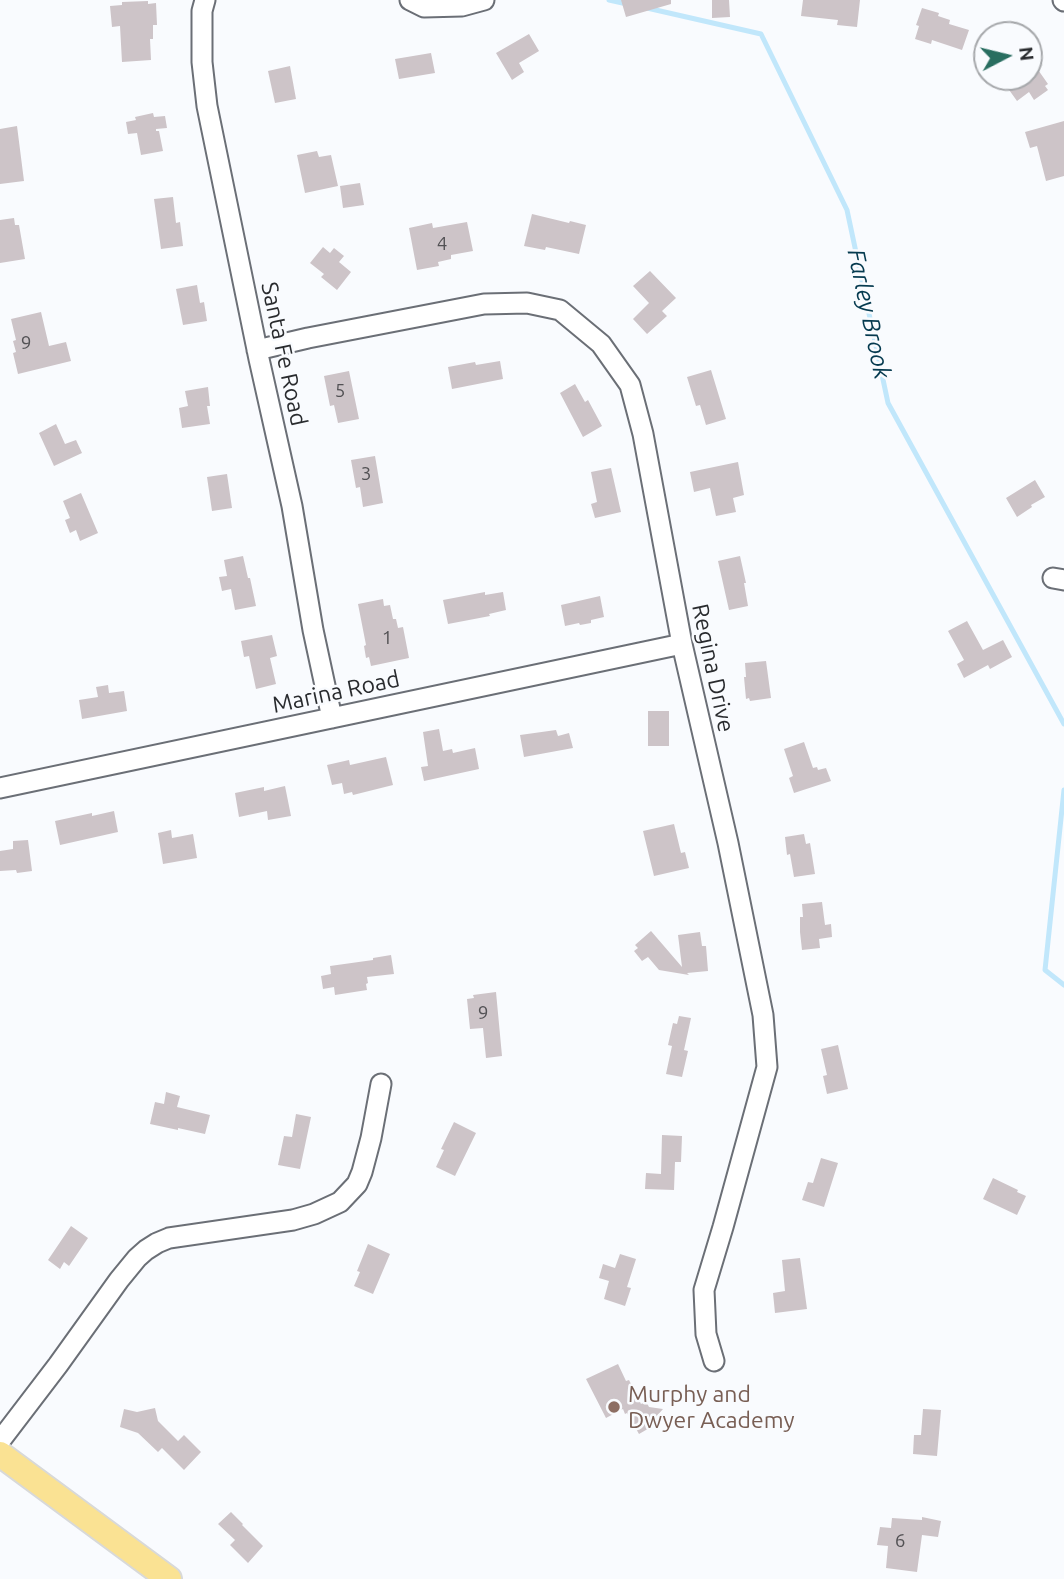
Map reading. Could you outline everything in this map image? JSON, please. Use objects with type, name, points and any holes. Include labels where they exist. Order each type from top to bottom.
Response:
[{"type":"main road","points":[[0,1454],[169,1579]]},
{"type":"street","name":"Santa Fe Road","points":[[205,0],[202,10],[202,62],[207,106],[292,506],[313,630],[332,718]]},
{"type":"street","points":[[410,0],[424,7],[462,6],[484,0]]},
{"type":"street","name":"Regina Drive","points":[[257,350],[484,304],[527,303],[560,310],[601,344],[630,385],[643,434],[681,644],[728,843],[763,1015],[767,1067],[704,1290],[706,1334],[714,1361]]},
{"type":"street","name":"Marina Road","points":[[0,788],[681,644]]},
{"type":"street","points":[[0,1441],[119,1280],[146,1250],[169,1238],[293,1220],[340,1202],[357,1184],[362,1172],[381,1084]]},
{"type":"building","points":[[621,0],[671,0],[671,4],[626,17]]},
{"type":"building","points":[[712,0],[729,0],[730,17],[712,18]]},
{"type":"building","points":[[803,0],[860,0],[857,27],[837,25],[838,20],[801,16]]},
{"type":"building","points":[[148,1],[148,4],[156,3],[157,25],[153,25],[153,39],[150,39],[151,60],[122,62],[120,26],[112,27],[110,6],[122,5],[122,2]]},
{"type":"building","points":[[922,8],[939,13],[938,16],[950,20],[949,24],[969,30],[962,50],[932,40],[931,44],[915,39],[919,26],[916,25]]},
{"type":"building","points":[[529,34],[539,51],[519,63],[524,72],[512,80],[496,53]]},
{"type":"building","points":[[431,53],[435,73],[399,79],[395,59]]},
{"type":"building","points":[[290,66],[296,99],[275,103],[268,71]]},
{"type":"building","points":[[1043,77],[1048,84],[1045,86],[1048,90],[1034,100],[1029,92],[1017,101],[1010,91],[1043,91]]},
{"type":"building","points":[[153,113],[154,117],[165,116],[167,128],[156,129],[159,131],[163,151],[141,155],[137,133],[128,134],[126,122]]},
{"type":"building","points":[[1064,121],[1064,176],[1046,181],[1037,146],[1030,148],[1025,132]]},
{"type":"building","points":[[17,126],[24,181],[0,184],[0,129]]},
{"type":"building","points":[[317,151],[319,157],[331,155],[338,186],[305,193],[297,155]]},
{"type":"building","points":[[360,183],[364,205],[343,208],[340,186]]},
{"type":"building","points":[[173,197],[176,223],[180,222],[183,246],[161,249],[154,199]]},
{"type":"building","points":[[532,214],[586,225],[579,254],[546,247],[545,250],[524,246]]},
{"type":"building","points":[[14,218],[15,225],[19,225],[25,259],[0,263],[0,220]]},
{"type":"building","points":[[467,222],[473,251],[451,255],[451,259],[438,262],[439,266],[417,270],[409,228],[432,223],[433,228]]},
{"type":"building","points":[[323,247],[330,253],[334,248],[344,256],[339,262],[351,272],[337,290],[321,277],[324,274],[310,263]]},
{"type":"building","points":[[650,271],[676,298],[662,311],[667,316],[647,334],[633,319],[649,303],[633,286]]},
{"type":"building","points":[[197,285],[200,303],[204,302],[207,321],[183,325],[176,289]]},
{"type":"building","points":[[41,312],[49,346],[66,342],[71,361],[18,374],[13,353],[16,352],[13,341],[16,340],[11,319]]},
{"type":"building","points":[[500,361],[503,379],[452,389],[448,367]]},
{"type":"building","points":[[711,370],[726,419],[706,425],[700,405],[696,406],[687,377]]},
{"type":"building","points":[[349,371],[359,419],[338,423],[334,405],[330,406],[324,376]]},
{"type":"building","points":[[575,384],[585,402],[588,400],[602,426],[583,437],[560,393]]},
{"type":"building","points":[[208,387],[210,424],[182,428],[179,408],[188,406],[185,391]]},
{"type":"building","points":[[56,424],[65,444],[76,440],[82,453],[54,466],[39,433]]},
{"type":"building","points":[[375,456],[383,503],[363,507],[351,460]]},
{"type":"building","points":[[738,462],[744,495],[733,498],[736,512],[716,516],[710,488],[694,492],[690,472]]},
{"type":"building","points":[[611,468],[621,512],[595,518],[591,504],[597,502],[591,472]]},
{"type":"building","points":[[227,474],[232,508],[212,511],[207,477]]},
{"type":"building","points":[[1035,480],[1045,497],[1017,517],[1006,498]]},
{"type":"building","points":[[81,493],[98,533],[80,541],[76,530],[70,533],[65,520],[70,518],[63,501]]},
{"type":"building","points":[[243,556],[256,606],[235,610],[231,589],[222,591],[219,577],[227,576],[224,560]]},
{"type":"building","points":[[740,556],[748,606],[729,610],[718,561]]},
{"type":"building","points":[[485,592],[485,595],[503,592],[506,610],[448,624],[443,600]]},
{"type":"building","points":[[600,596],[604,617],[591,620],[591,623],[565,626],[561,605]]},
{"type":"building","points":[[383,599],[384,606],[390,605],[398,628],[403,627],[409,658],[371,666],[369,657],[366,658],[358,604]]},
{"type":"building","points":[[967,621],[983,650],[1003,640],[1012,657],[990,669],[988,665],[964,678],[957,664],[964,660],[948,631]]},
{"type":"building","points":[[272,635],[277,656],[270,658],[276,684],[256,689],[249,656],[244,657],[241,641]]},
{"type":"building","points":[[766,661],[771,698],[750,701],[749,698],[746,699],[745,663]]},
{"type":"building","points":[[108,685],[109,693],[124,691],[127,711],[82,719],[79,700],[98,697],[96,687]]},
{"type":"building","points":[[648,711],[669,711],[669,746],[648,746]]},
{"type":"building","points":[[439,729],[443,751],[452,749],[453,753],[475,748],[479,769],[424,781],[421,767],[428,766],[423,732]]},
{"type":"building","points":[[556,730],[558,736],[569,733],[573,748],[524,757],[520,735]]},
{"type":"building","points":[[804,742],[813,768],[826,768],[831,781],[794,793],[789,778],[793,776],[784,749]]},
{"type":"building","points":[[386,757],[393,785],[353,795],[352,792],[344,794],[342,783],[332,785],[327,765],[349,760],[350,765]]},
{"type":"building","points":[[285,786],[291,816],[268,820],[267,811],[239,817],[235,793]]},
{"type":"building","points":[[114,811],[118,832],[60,845],[55,821]]},
{"type":"building","points":[[674,824],[681,853],[685,852],[689,868],[654,876],[643,831]]},
{"type":"building","points":[[171,830],[172,838],[193,834],[197,858],[163,864],[158,833]]},
{"type":"building","points":[[804,834],[806,844],[810,843],[815,874],[794,877],[785,837]]},
{"type":"building","points":[[28,840],[32,871],[0,871],[0,851],[13,849],[13,841]]},
{"type":"building","points":[[822,902],[825,925],[831,924],[832,937],[819,939],[820,948],[802,950],[802,904]]},
{"type":"building","points":[[651,931],[682,967],[678,935],[700,932],[702,946],[706,946],[708,971],[687,973],[689,975],[659,970],[648,957],[642,961],[634,951],[638,948],[635,945]]},
{"type":"building","points":[[391,955],[394,974],[367,977],[367,990],[335,995],[334,987],[323,989],[321,976],[331,974],[330,966]]},
{"type":"building","points":[[496,992],[502,1056],[486,1058],[483,1028],[470,1029],[467,999],[474,998],[473,995]]},
{"type":"building","points":[[679,1016],[691,1018],[682,1077],[666,1074],[672,1046],[668,1045],[673,1023],[677,1024]]},
{"type":"building","points":[[838,1045],[848,1089],[827,1094],[823,1076],[827,1075],[821,1049]]},
{"type":"building","points":[[166,1092],[180,1096],[177,1107],[210,1115],[205,1134],[150,1124],[155,1102],[164,1104]]},
{"type":"building","points":[[296,1114],[311,1117],[300,1169],[278,1165],[284,1136],[292,1137]]},
{"type":"building","points":[[454,1122],[476,1133],[455,1176],[436,1167]]},
{"type":"building","points":[[662,1135],[682,1136],[681,1162],[675,1162],[674,1190],[645,1189],[646,1173],[661,1174]]},
{"type":"building","points":[[821,1158],[838,1163],[824,1207],[802,1200],[808,1182],[813,1183]]},
{"type":"building","points":[[993,1178],[1026,1196],[1017,1215],[983,1199]]},
{"type":"building","points":[[71,1226],[88,1238],[69,1266],[64,1262],[60,1269],[48,1260]]},
{"type":"building","points":[[368,1244],[390,1254],[373,1294],[354,1286]]},
{"type":"building","points":[[620,1254],[636,1259],[627,1287],[631,1288],[625,1306],[604,1299],[609,1281],[599,1278],[603,1264],[615,1268]]},
{"type":"building","points":[[800,1258],[807,1309],[775,1313],[773,1293],[785,1291],[782,1260]]},
{"type":"building","points":[[618,1364],[641,1404],[646,1401],[649,1407],[663,1409],[655,1418],[658,1423],[639,1434],[623,1409],[606,1418],[586,1379]]},
{"type":"building","points":[[155,1408],[158,1421],[178,1441],[184,1435],[201,1452],[184,1470],[162,1448],[158,1452],[138,1433],[120,1427],[124,1409],[137,1412]]},
{"type":"building","points":[[923,1409],[941,1410],[937,1456],[913,1454],[914,1435],[921,1435]]},
{"type":"building","points":[[231,1512],[263,1546],[248,1563],[230,1545],[235,1540],[218,1524]]},
{"type":"building","points":[[922,1517],[941,1521],[938,1537],[922,1535],[917,1572],[886,1568],[888,1546],[877,1545],[880,1527],[891,1528],[892,1518],[922,1520]]},
{"type":"waterway","name":"Farley Brook","points":[[609,0],[627,4]]},
{"type":"waterway","name":"Farley Brook","points":[[647,8],[761,34],[847,210],[888,403],[1064,724]]},
{"type":"waterway","name":"Farley Brook","points":[[1064,790],[1045,970],[1064,985]]},
{"type":"place","name":"Murphy and Dwyer Academy","points":[[614,1407]]}]
